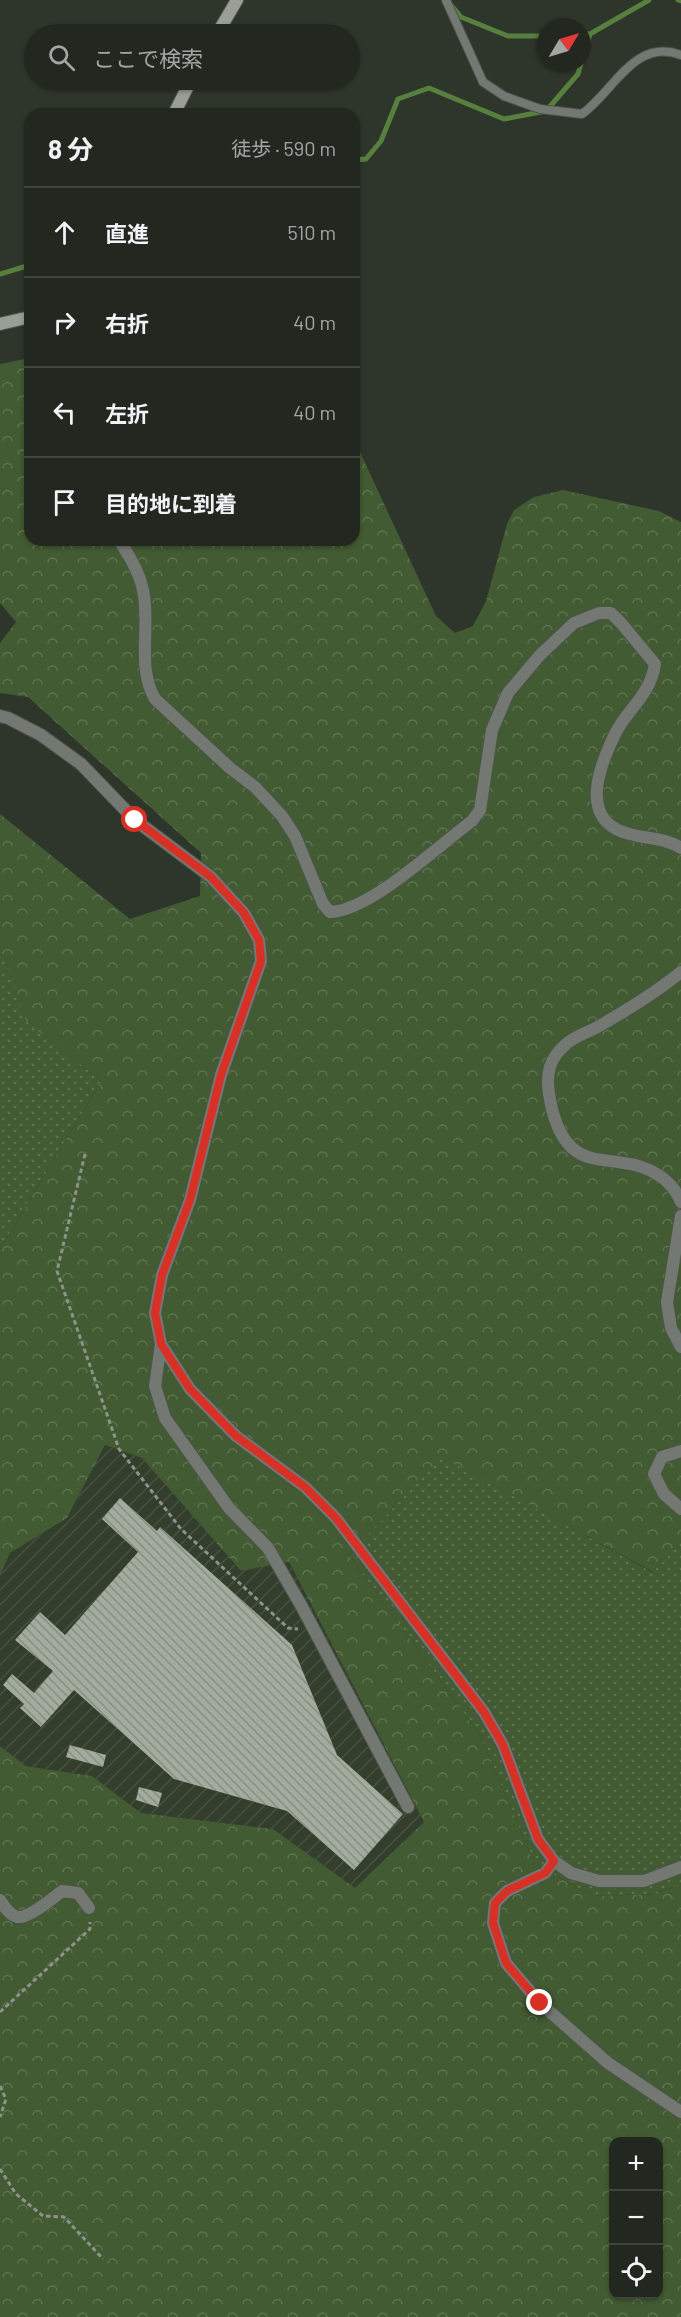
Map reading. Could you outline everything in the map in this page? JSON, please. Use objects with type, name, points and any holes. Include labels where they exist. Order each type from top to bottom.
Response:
[{"type":"main road","points":[[223,24],[237,0]]},
{"type":"main road","points":[[177,108],[186,90]]},
{"type":"main road","points":[[0,324],[24,318]]},
{"type":"street","points":[[123,546],[139,574],[144,591],[145,669],[151,694],[230,768],[255,787],[282,816],[295,836],[323,904],[330,912],[340,912],[378,894],[472,821],[480,810],[492,730],[508,693],[540,655],[574,623],[599,613],[611,613],[655,664],[649,686],[616,732],[600,772],[597,803],[602,819],[616,829],[670,841],[681,848]]},
{"type":"street","points":[[0,716],[41,735],[81,764],[135,820],[211,877],[244,913],[259,940],[261,961],[221,1075],[190,1200],[162,1275],[155,1313],[161,1344],[155,1386],[165,1418],[229,1508],[268,1548],[315,1631],[408,1807]]},
{"type":"street","points":[[681,972],[650,997],[566,1044],[551,1061],[547,1081],[551,1110],[562,1135],[576,1151],[596,1159],[627,1163],[661,1175],[676,1190],[681,1202]]},
{"type":"street","points":[[681,1216],[667,1302],[671,1328],[681,1347]]},
{"type":"street","points":[[161,1344],[190,1389],[236,1436],[305,1487],[336,1518],[477,1703],[503,1745],[538,1839],[554,1861],[571,1873],[599,1881],[644,1881],[681,1867]]},
{"type":"street","points":[[681,1451],[662,1457],[654,1474],[664,1494],[681,1509]]},
{"type":"street","points":[[554,1861],[545,1873],[507,1891],[495,1903],[493,1923],[506,1963],[540,2003],[608,2063],[681,2112]]},
{"type":"street","points":[[0,1900],[16,1917],[25,1916],[62,1891],[78,1893],[89,1908]]},
{"type":"lane","points":[[446,0],[483,82],[504,96],[540,109],[582,114],[595,105],[628,66],[650,51],[671,51],[681,55]]},
{"type":"path","points":[[85,1154],[57,1271],[119,1449],[181,1529],[288,1628],[315,1631]]},
{"type":"path","points":[[0,2012],[90,1929],[89,1908]]},
{"type":"path","points":[[0,2086],[6,2098],[0,2117]]},
{"type":"path","points":[[0,2169],[16,2194],[43,2216],[64,2217],[103,2259]]},
{"type":"shaded area","points":[[105,1445],[142,1458],[241,1571],[288,1561],[424,1822],[355,1889],[273,1829],[141,1813],[92,1776],[26,1766],[0,1746],[0,1575],[10,1553],[67,1518]]},
{"type":"green space","points":[[24,359],[24,546],[360,546],[360,452],[436,616],[455,633],[473,626],[486,601],[507,524],[514,510],[534,497],[563,490],[659,511],[681,522],[681,1541],[653,1572],[441,1457],[349,1555],[480,1735],[535,1865],[593,1896],[656,1894],[681,1884],[681,2317],[0,2317],[0,1746],[26,1766],[92,1776],[141,1813],[273,1829],[355,1888],[424,1822],[289,1562],[241,1571],[142,1458],[105,1445],[67,1518],[10,1553],[0,1575],[0,1249],[101,1081],[26,1021],[5,958],[0,953],[0,814],[130,919],[200,896],[201,853],[28,697],[0,693],[0,643],[16,622],[0,603],[0,364]]},
{"type":"green space","points":[[0,953],[5,958],[27,1021],[101,1081],[0,1249]]},
{"type":"green space","points":[[441,1456],[652,1572],[681,1541],[681,1884],[656,1894],[593,1896],[535,1865],[480,1735],[349,1555]]},
{"type":"building","points":[[120,1498],[157,1531],[160,1527],[292,1645],[337,1755],[403,1814],[354,1870],[287,1811],[174,1779],[74,1690],[41,1727],[20,1708],[24,1704],[3,1685],[12,1674],[34,1693],[53,1671],[15,1640],[40,1612],[65,1635],[138,1552],[102,1519]]},
{"type":"building","points":[[70,1745],[106,1755],[103,1767],[66,1757]]},
{"type":"building","points":[[139,1787],[162,1793],[158,1807],[136,1800]]},
{"type":"waterway","points":[[591,33],[649,0]]},
{"type":"waterway","points":[[452,6],[461,17],[508,36],[537,36]]},
{"type":"waterway","points":[[360,160],[366,159],[381,141],[398,99],[429,88],[504,119],[546,111],[579,72]]},
{"type":"waterway","points":[[0,274],[24,267]]},
{"type":"route","points":[[135,820],[211,877],[244,913],[259,940],[261,961],[221,1075],[190,1200],[162,1275],[155,1313],[161,1344],[190,1389],[236,1436],[305,1487],[336,1518],[484,1712],[503,1745],[538,1839],[554,1861],[545,1873],[507,1891],[495,1903],[493,1923],[506,1963],[540,2003]]}]
